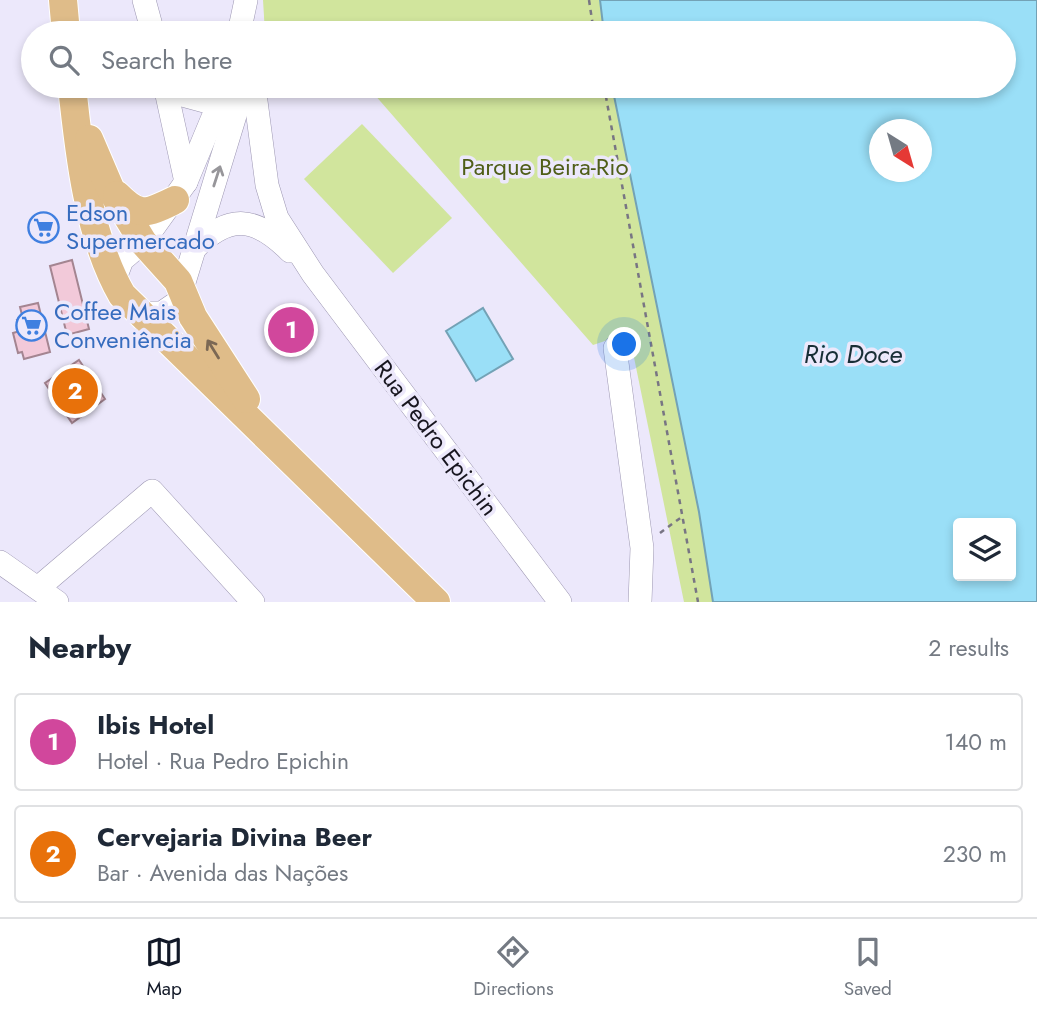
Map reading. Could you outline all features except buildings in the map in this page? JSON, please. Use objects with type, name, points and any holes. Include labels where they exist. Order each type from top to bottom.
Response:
[{"type":"main road","points":[[63,0],[65,21]]},
{"type":"main road","points":[[73,98],[88,199],[114,281],[122,295],[278,446],[425,596]]},
{"type":"main road","points":[[74,98],[110,188],[144,242],[181,288],[193,317],[278,446]]},
{"type":"main road","points":[[110,188],[132,210],[142,213],[180,191]]},
{"type":"street","points":[[144,0],[150,21]]},
{"type":"street","points":[[242,21],[246,0]]},
{"type":"street","points":[[246,0],[247,21]]},
{"type":"street","points":[[168,98],[180,191]]},
{"type":"street","points":[[191,98],[204,102],[212,98]]},
{"type":"street","points":[[114,281],[122,260],[144,242],[180,191],[226,98]]},
{"type":"street","points":[[140,313],[162,313],[178,302],[229,98]]},
{"type":"street","name":"Rua Pedro Epichin","points":[[256,98],[267,185],[277,218],[313,274],[559,602]]},
{"type":"street","name":"Rua Pedro Epichin","points":[[193,250],[214,229],[234,223],[257,225],[275,237],[313,274]]},
{"type":"street","points":[[615,348],[642,548],[640,602]]},
{"type":"street","points":[[38,588],[152,491],[253,602]]},
{"type":"street","points":[[0,562],[57,602]]},
{"type":"path","points":[[589,0],[592,21]]},
{"type":"path","points":[[606,98],[698,602]]},
{"type":"path","points":[[642,548],[682,516]]},
{"type":"green space","points":[[263,0],[600,0],[603,21],[264,21]]},
{"type":"green space","name":"Parque Beira-Rio","points":[[377,98],[614,98],[699,512],[713,602],[684,602],[629,333],[593,345]]},
{"type":"green space","points":[[362,124],[452,218],[393,273],[304,179]]},
{"type":"water","name":"Rio Doce","points":[[600,0],[1037,0],[1037,602],[713,602],[699,512],[614,98],[1016,98],[1016,21],[603,21]]},
{"type":"water","points":[[483,308],[513,359],[476,381],[446,331]]},
{"type":"place","name":"Edson Supermercado","points":[[43,227]]},
{"type":"place","name":"Coffee Mais Conveniência","points":[[31,326]]},
{"type":"place","name":"Ibis Hotel","points":[[291,330]]},
{"type":"place","name":"Cervejaria Divina Beer","points":[[75,391]]}]
